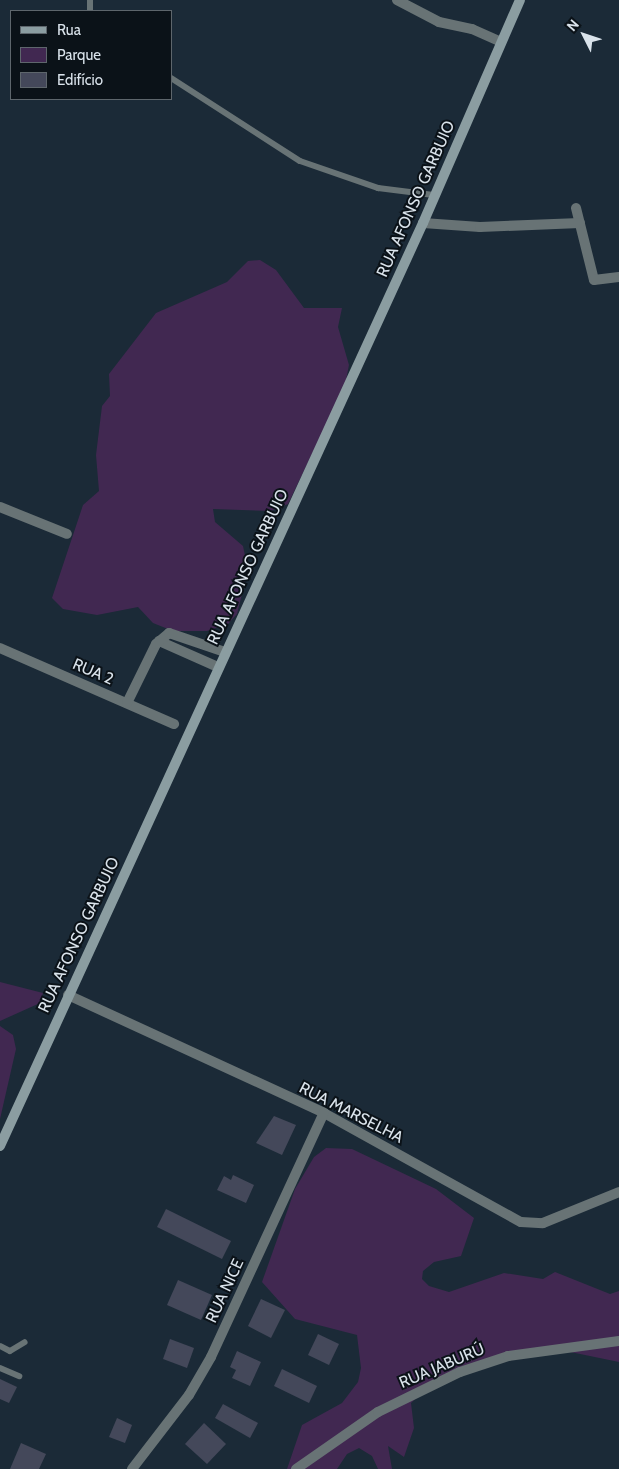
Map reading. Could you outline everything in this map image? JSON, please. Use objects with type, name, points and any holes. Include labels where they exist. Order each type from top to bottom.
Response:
[{"type":"street","points":[[397,0],[439,22],[472,29],[500,42]]},
{"type":"street","name":"RUA AFONSO GARBUIO","points":[[0,1146],[423,223],[500,42],[520,0]]},
{"type":"street","points":[[576,208],[594,280],[619,277]]},
{"type":"street","points":[[423,223],[480,227],[580,223]]},
{"type":"street","points":[[0,507],[67,534]]},
{"type":"street","points":[[127,702],[159,641],[173,632],[225,652]]},
{"type":"street","points":[[159,641],[218,667]]},
{"type":"street","name":"RUA 2","points":[[0,648],[174,724]]},
{"type":"street","name":"RUA MARSELHA","points":[[68,995],[324,1113],[521,1222],[543,1223],[619,1192]]},
{"type":"street","name":"RUA NICE","points":[[132,1469],[189,1395],[211,1357],[324,1113]]},
{"type":"street","name":"RUA JABURÚ","points":[[296,1469],[378,1412],[460,1372],[508,1356],[619,1341]]},
{"type":"lane","points":[[172,79],[300,161],[360,183],[434,195]]},
{"type":"lane","points":[[0,1346],[10,1351],[24,1342]]},
{"type":"lane","points":[[0,1368],[19,1376]]},
{"type":"green space","points":[[260,260],[276,270],[304,308],[342,308],[338,327],[349,365],[345,385],[288,504],[271,511],[213,509],[215,522],[243,546],[248,570],[237,614],[228,624],[207,631],[173,631],[153,623],[138,607],[97,615],[63,609],[52,598],[83,505],[99,491],[96,455],[102,406],[110,396],[109,374],[156,313],[227,282],[248,261]]},
{"type":"green space","points":[[0,982],[43,993],[40,1003],[0,1021]]},
{"type":"green space","points":[[0,1026],[13,1035],[16,1049],[0,1119]]},
{"type":"green space","points":[[326,1148],[352,1149],[436,1189],[474,1218],[461,1256],[434,1262],[423,1271],[422,1279],[429,1286],[449,1292],[504,1273],[543,1279],[555,1272],[610,1294],[619,1291],[619,1362],[551,1348],[434,1381],[411,1403],[414,1428],[404,1457],[388,1446],[392,1469],[378,1469],[372,1456],[359,1448],[347,1454],[337,1469],[287,1469],[302,1425],[342,1403],[358,1382],[361,1368],[357,1335],[295,1319],[262,1282],[295,1189],[314,1157]]},
{"type":"building","points":[[274,1116],[296,1125],[282,1155],[256,1143]]},
{"type":"building","points":[[233,1175],[254,1185],[246,1203],[217,1190],[224,1176],[231,1180]]},
{"type":"building","points":[[166,1209],[231,1241],[222,1259],[157,1227]]},
{"type":"building","points":[[178,1280],[212,1295],[201,1320],[167,1305]]},
{"type":"building","points":[[261,1299],[285,1310],[271,1338],[248,1326]]},
{"type":"building","points":[[318,1334],[339,1344],[329,1365],[308,1355]]},
{"type":"building","points":[[170,1339],[194,1348],[187,1368],[163,1359]]},
{"type":"building","points":[[237,1351],[261,1362],[250,1386],[232,1378],[236,1370],[230,1367]]},
{"type":"building","points":[[282,1369],[317,1386],[309,1403],[274,1386]]},
{"type":"building","points":[[0,1379],[17,1387],[9,1403],[0,1399]]},
{"type":"building","points":[[223,1404],[258,1423],[250,1438],[215,1418]]},
{"type":"building","points":[[117,1418],[132,1425],[125,1443],[109,1437]]},
{"type":"building","points":[[204,1423],[226,1444],[207,1464],[185,1444]]},
{"type":"building","points":[[21,1443],[46,1454],[39,1469],[10,1469]]}]
